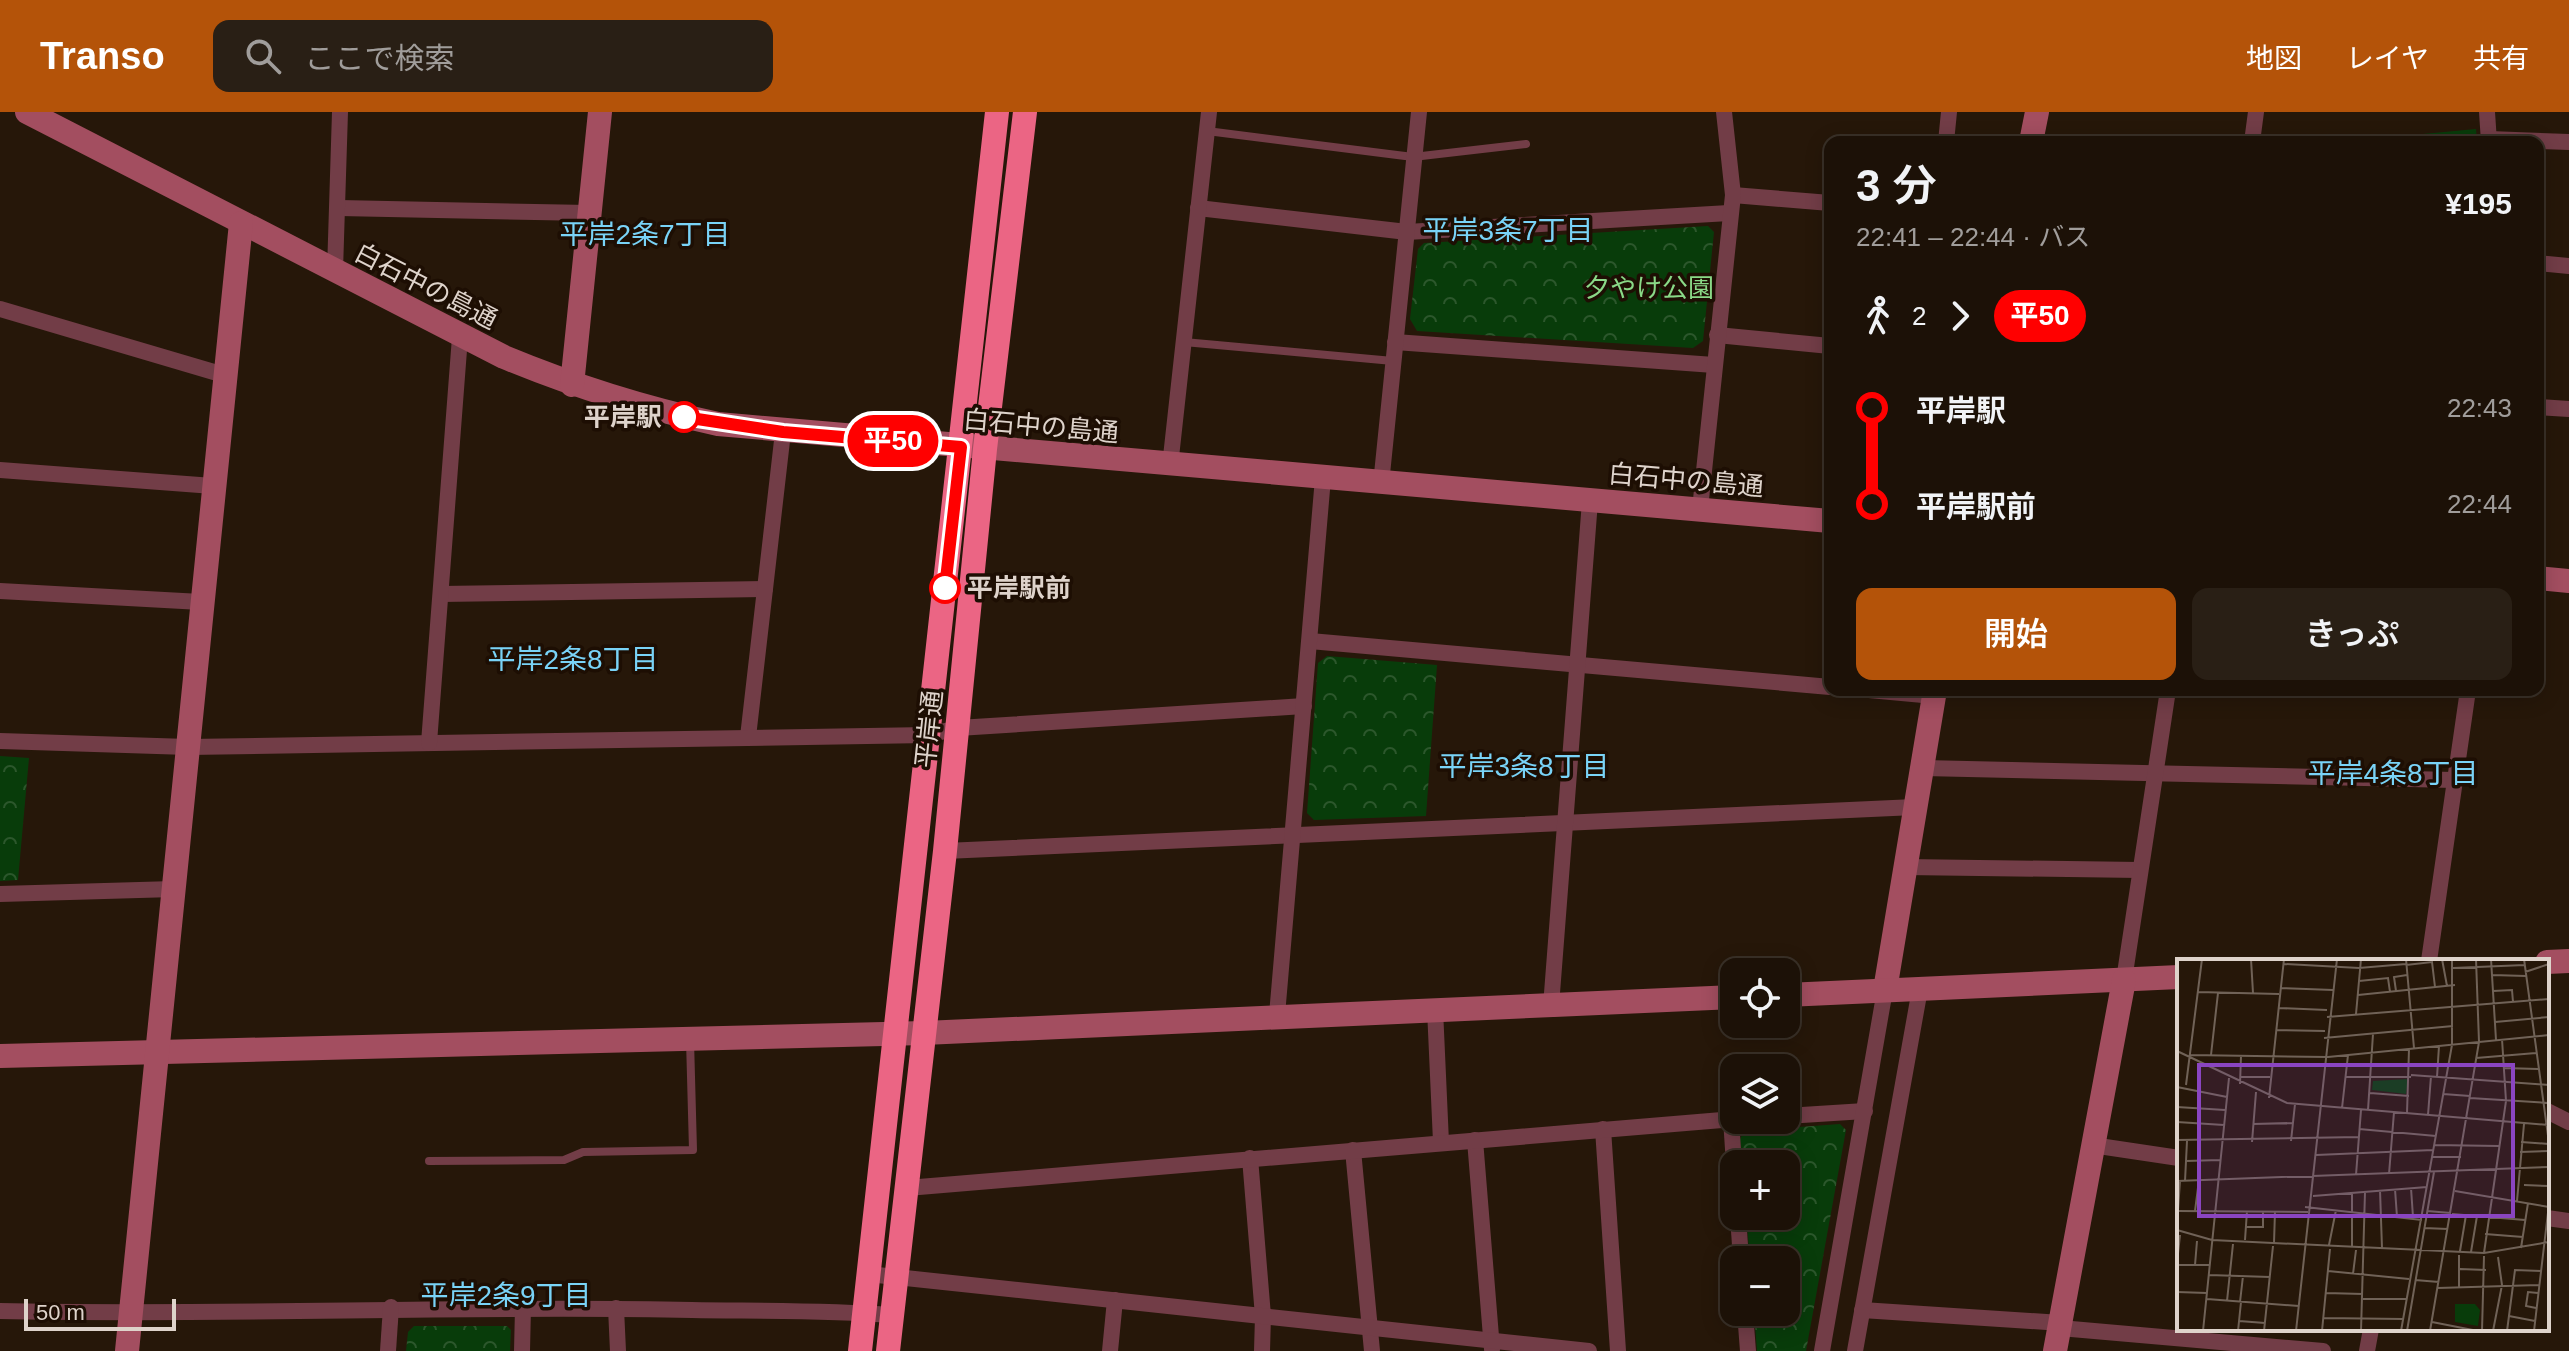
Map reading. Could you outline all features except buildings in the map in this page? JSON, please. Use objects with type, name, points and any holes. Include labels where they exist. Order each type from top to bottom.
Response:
[{"type":"highway","name":"平岸通","points":[[888,1351],[958,728],[973,448],[997,112]]},
{"type":"highway","name":"平岸通","points":[[860,1351],[928,735],[1025,112]]},
{"type":"street","name":"白石中の島通","points":[[27,112],[460,337],[572,385],[706,422],[783,432],[1824,520]]},
{"type":"street","points":[[335,271],[340,112]]},
{"type":"street","points":[[572,385],[600,112]]},
{"type":"street","points":[[1170,466],[1209,112]]},
{"type":"street","points":[[1381,484],[1419,112]]},
{"type":"street","points":[[1700,509],[1733,195],[1724,112]]},
{"type":"street","points":[[1947,136],[1949,112]]},
{"type":"street","points":[[2032,136],[2037,112]]},
{"type":"street","points":[[2253,136],[2256,112]]},
{"type":"street","points":[[2487,112],[2489,136]]},
{"type":"street","points":[[2544,141],[2569,142]]},
{"type":"street","points":[[1733,195],[1824,203]]},
{"type":"street","points":[[339,208],[589,213]]},
{"type":"street","points":[[1198,208],[1407,232],[1729,213]]},
{"type":"street","points":[[127,1351],[241,223]]},
{"type":"street","points":[[2544,264],[2569,266]]},
{"type":"street","points":[[0,309],[224,375]]},
{"type":"street","points":[[1717,335],[1824,345]]},
{"type":"street","points":[[429,743],[460,337]]},
{"type":"street","points":[[1395,342],[1714,365]]},
{"type":"street","points":[[2544,407],[2569,409]]},
{"type":"street","points":[[748,737],[783,432]]},
{"type":"street","points":[[0,470],[213,486]]},
{"type":"street","points":[[1277,1015],[1323,478]]},
{"type":"street","points":[[1551,1006],[1590,501]]},
{"type":"street","points":[[2544,579],[2569,581]]},
{"type":"street","points":[[441,594],[765,589]]},
{"type":"street","points":[[0,591],[201,602]]},
{"type":"street","points":[[1310,641],[1824,686]]},
{"type":"street","points":[[1822,1351],[1934,696]]},
{"type":"street","points":[[2058,1334],[2124,980],[2167,696]]},
{"type":"street","points":[[2429,959],[2467,696]]},
{"type":"street","points":[[0,741],[188,747],[928,735],[958,728],[1304,706]]},
{"type":"street","points":[[1923,768],[2454,780]]},
{"type":"street","points":[[945,851],[1915,807]]},
{"type":"street","points":[[1905,867],[2140,870]]},
{"type":"street","points":[[0,894],[174,889]]},
{"type":"street","points":[[2549,962],[2569,961]]},
{"type":"street","points":[[1800,994],[2177,977]]},
{"type":"street","points":[[1855,1351],[1920,989]]},
{"type":"street","points":[[0,1056],[924,1033],[1720,998]]},
{"type":"street","points":[[1435,1009],[1441,1142]]},
{"type":"street","points":[[1800,1115],[1865,1111]]},
{"type":"street","points":[[2549,1112],[2569,1122]]},
{"type":"street","points":[[907,1188],[1720,1120]]},
{"type":"street","points":[[1603,1129],[1618,1351]]},
{"type":"street","points":[[1475,1140],[1492,1346]]},
{"type":"street","points":[[2092,1145],[2177,1158]]},
{"type":"street","points":[[1353,1150],[1372,1351]]},
{"type":"street","points":[[1250,1158],[1263,1316],[1262,1351]]},
{"type":"street","points":[[2549,1218],[2569,1221]]},
{"type":"street","points":[[868,1274],[1370,1328],[1492,1346],[1589,1351]]},
{"type":"street","points":[[1110,1351],[1115,1300]]},
{"type":"street","points":[[388,1351],[391,1307]]},
{"type":"street","points":[[0,1311],[131,1314],[391,1307],[616,1308],[892,1315]]},
{"type":"street","points":[[522,1351],[523,1308]]},
{"type":"street","points":[[616,1308],[618,1351]]},
{"type":"street","points":[[1862,1310],[2058,1334],[2183,1345],[2323,1351]]},
{"type":"street","points":[[1746,1326],[1748,1351]]},
{"type":"street","points":[[2367,1351],[2371,1331]]},
{"type":"lane","points":[[1207,131],[1413,157],[1526,144]]},
{"type":"lane","points":[[1183,342],[1393,361]]},
{"type":"lane","points":[[429,1161],[564,1160],[583,1152],[693,1150],[690,1038]]},
{"type":"green space","points":[[2476,129],[2477,136],[2402,136]]},
{"type":"green space","name":"夕やけ公園","points":[[1708,226],[1714,232],[1703,341],[1693,348],[1417,331],[1410,319],[1418,249],[1424,243]]},
{"type":"green space","points":[[1327,656],[1437,665],[1426,816],[1314,820],[1307,813],[1318,663]]},
{"type":"green space","points":[[0,756],[29,758],[18,880],[0,881]]},
{"type":"green space","points":[[1840,1124],[1846,1130],[1806,1351],[1757,1351],[1755,1326],[1800,1326],[1800,1246],[1749,1246],[1747,1230],[1800,1230],[1800,1150],[1741,1150],[1740,1139],[1742,1134],[1800,1134],[1800,1127]]},
{"type":"green space","points":[[414,1326],[507,1326],[511,1330],[510,1351],[406,1351],[408,1332]]},
{"type":"bus line","name":"平50","points":[[684,417],[783,432],[961,447],[945,588]]},
{"type":"place","name":"平岸駅","points":[[684,417]]},
{"type":"place","name":"平岸駅前","points":[[945,588]]},
{"type":"district","name":"平岸3条7丁目","points":[[1508,230]]},
{"type":"district","name":"平岸2条7丁目","points":[[645,234]]},
{"type":"district","name":"平岸2条8丁目","points":[[573,659]]},
{"type":"district","name":"平岸3条8丁目","points":[[1524,766]]},
{"type":"district","name":"平岸4条8丁目","points":[[2393,773]]},
{"type":"district","name":"平岸2条9丁目","points":[[506,1295]]}]
